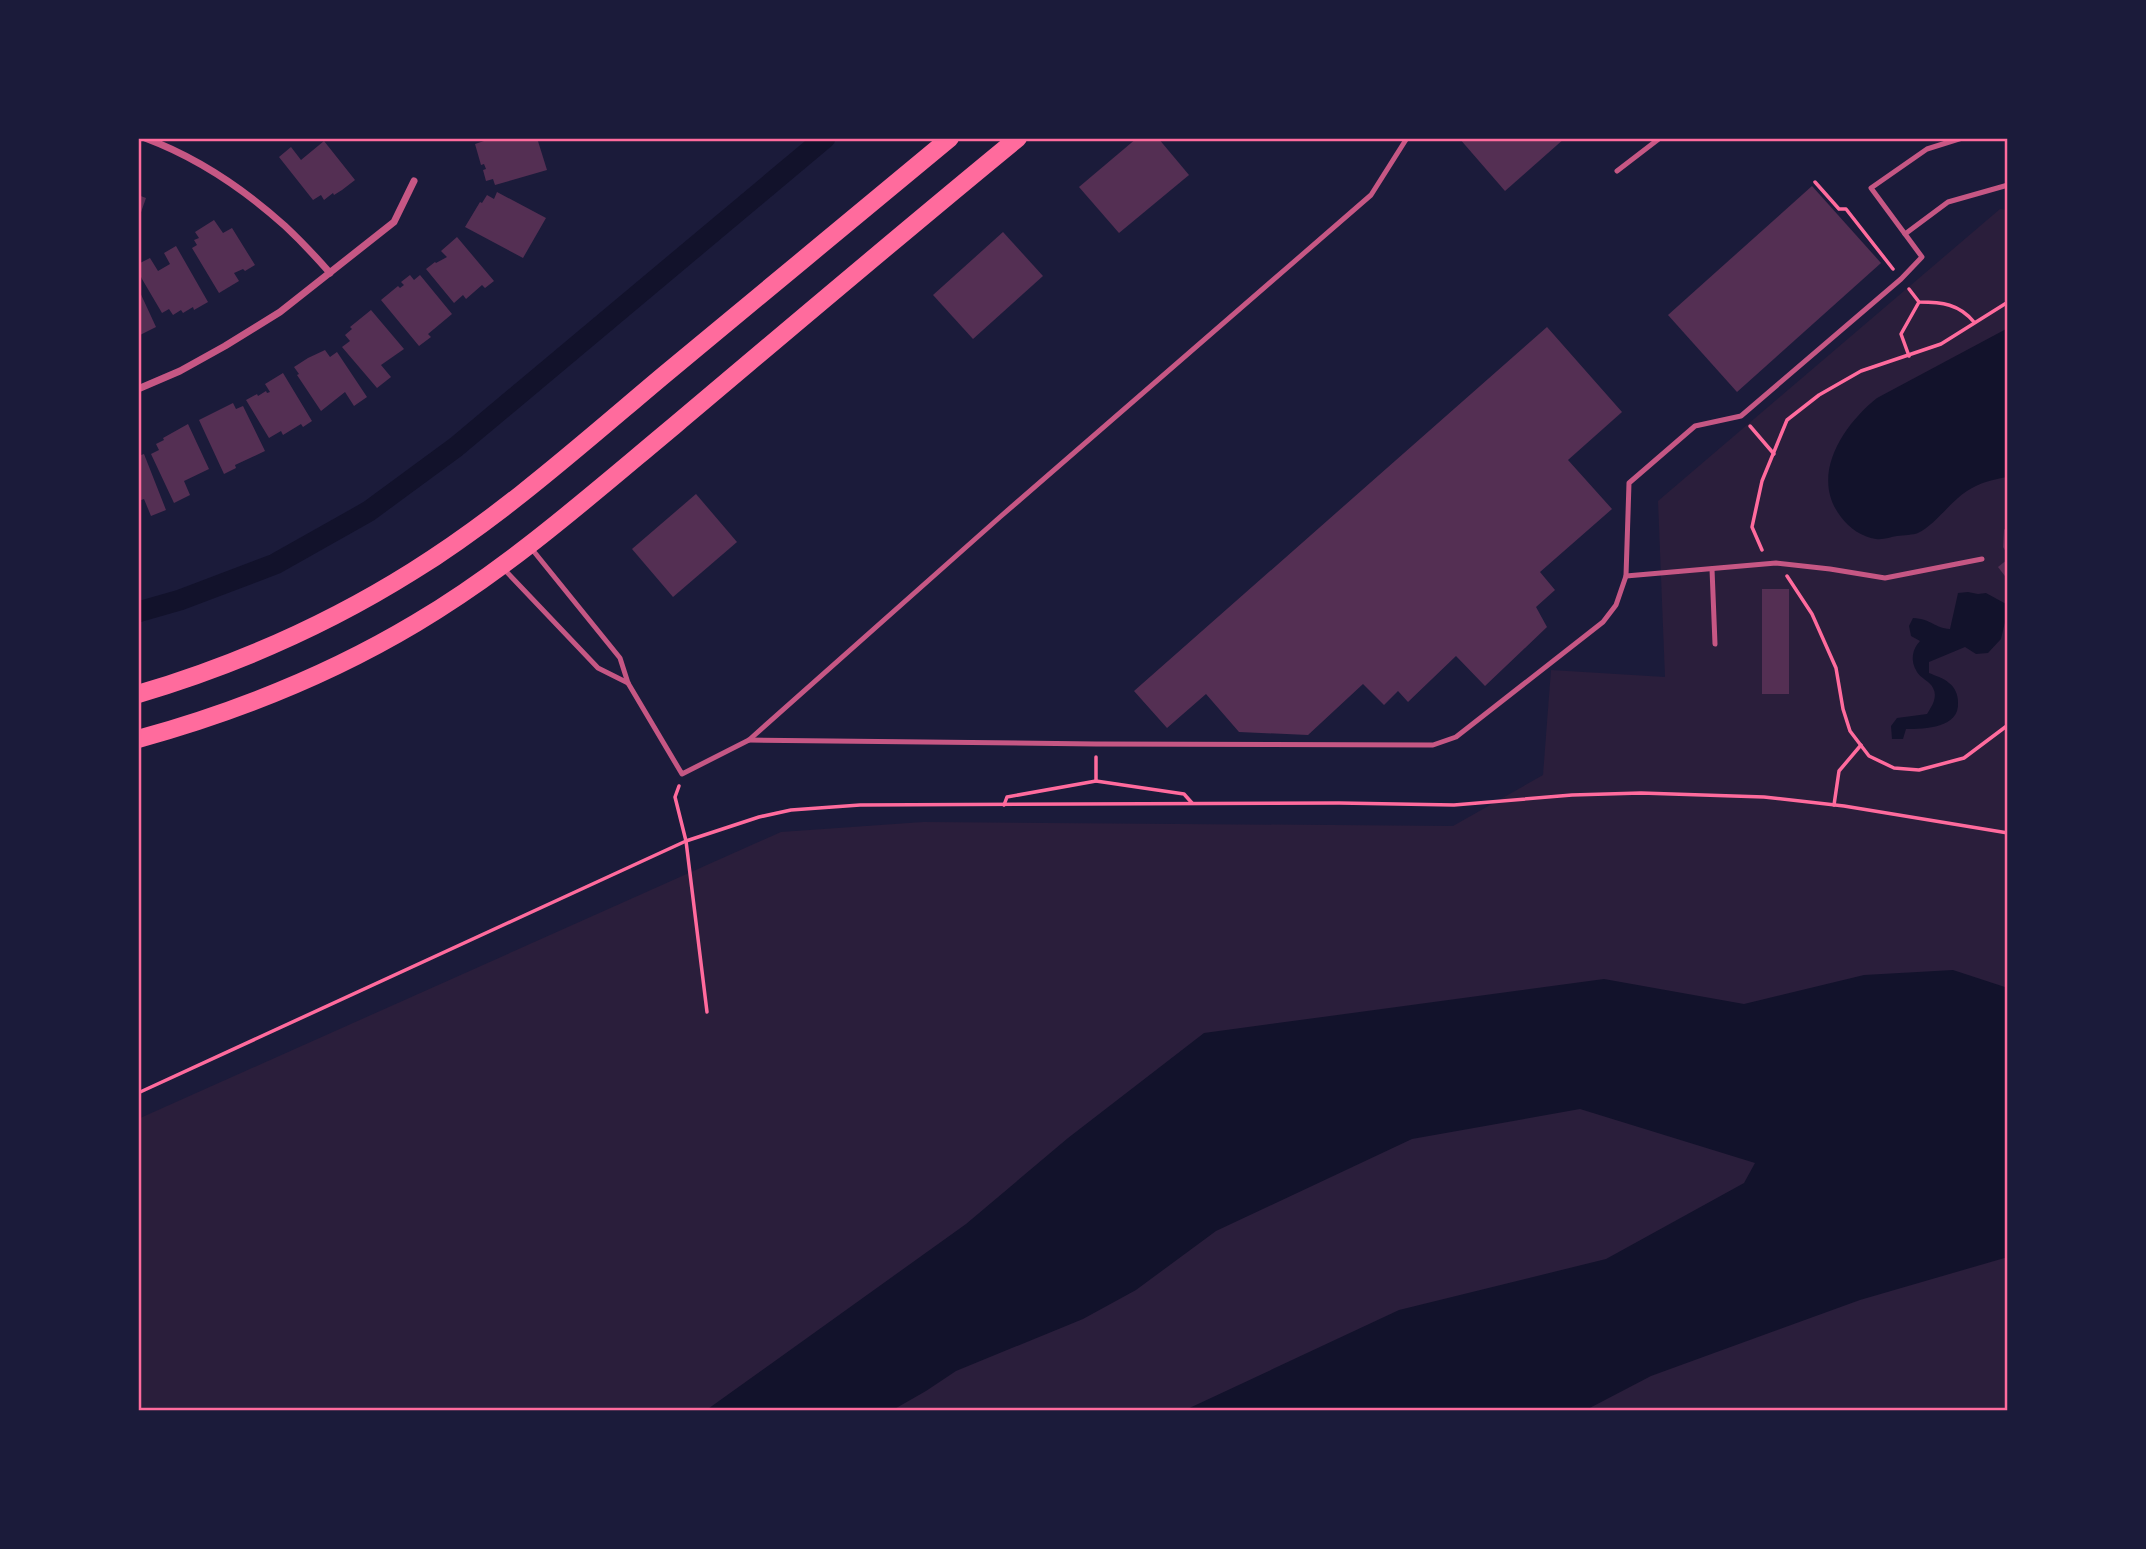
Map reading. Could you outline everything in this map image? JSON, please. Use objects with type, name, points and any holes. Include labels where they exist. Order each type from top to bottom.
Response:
[{"type":"main road","points":[[138,694],[226,665],[320,625],[380,592],[448,548],[549,471],[950,138]]},
{"type":"main road","points":[[138,739],[229,711],[326,671],[418,622],[528,544],[645,450],[997,146],[1018,138]]},
{"type":"street","points":[[145,138],[203,167],[246,195],[286,227],[330,273]]},
{"type":"street","points":[[138,389],[180,371],[280,312],[394,222],[414,181]]},
{"type":"lane","points":[[528,544],[620,658],[628,683],[682,774],[750,740],[1000,517],[1371,195],[1406,138]]},
{"type":"lane","points":[[1617,171],[1660,138]]},
{"type":"lane","points":[[750,740],[1433,745],[1456,737],[1603,622],[1616,605],[1626,576],[1629,483],[1695,426],[1741,416],[1901,279],[1922,257],[1871,188],[1927,149],[1962,138]]},
{"type":"lane","points":[[1905,234],[1948,202],[2008,185]]},
{"type":"lane","points":[[1626,576],[1776,564],[1885,578],[1982,559]]},
{"type":"lane","points":[[500,565],[598,668],[628,683]]},
{"type":"lane","points":[[1712,569],[1716,645]]},
{"type":"path","points":[[1815,183],[1839,209],[1846,209],[1919,302]]},
{"type":"path","points":[[1919,302],[1934,302],[1963,309],[1974,322]]},
{"type":"path","points":[[1909,356],[1901,334],[1919,302]]},
{"type":"path","points":[[2008,302],[1941,344],[1861,371],[1819,395],[1787,420],[1762,481],[1752,527],[1759,548],[1782,569],[1812,614],[1836,668],[1850,731],[1869,756],[1895,768],[1919,770],[1964,758],[2008,725]]},
{"type":"path","points":[[1741,416],[1774,454]]},
{"type":"path","points":[[1096,744],[1096,781]]},
{"type":"path","points":[[1834,805],[1839,771],[1861,745]]},
{"type":"path","points":[[682,774],[675,797],[686,841],[707,1012]]},
{"type":"path","points":[[1004,804],[1007,797],[1096,781],[1184,794],[1193,804]]},
{"type":"path","points":[[138,1093],[686,841],[759,817],[791,810],[1004,804],[1454,805],[1572,795],[1641,793],[1764,797],[1834,805],[2008,833]]},
{"type":"shaded area","points":[[2000,209],[2008,210],[2008,1411],[138,1411],[138,1119],[781,832],[923,822],[1453,826],[1543,775],[1551,670],[1665,677],[1658,501]]},
{"type":"shaded area","points":[[2008,328],[2008,477],[1967,491],[1918,533],[1879,539],[1866,536],[1852,528],[1841,517],[1832,501],[1828,485],[1834,452],[1853,422],[1877,398]]},
{"type":"shaded area","points":[[1958,593],[1986,593],[2008,605],[2008,620],[2005,622],[2001,639],[1988,653],[1976,654],[1965,647],[1929,662],[1929,673],[1945,680],[1957,694],[1957,711],[1947,722],[1931,727],[1906,729],[1903,739],[1892,739],[1891,726],[1897,718],[1927,714],[1935,698],[1932,686],[1918,674],[1913,664],[1914,651],[1920,641],[1911,636],[1909,626],[1913,618],[1950,629]]},
{"type":"shaded area","points":[[1953,970],[2008,988],[2008,1257],[1860,1300],[1651,1376],[1584,1411],[1183,1411],[1399,1310],[1606,1259],[1744,1183],[1755,1163],[1580,1109],[1412,1139],[1216,1231],[1136,1290],[1083,1319],[956,1371],[891,1411],[705,1411],[966,1224],[1068,1138],[1204,1033],[1604,979],[1744,1004],[1864,975]]},
{"type":"building","points":[[493,138],[537,138],[547,170],[495,185],[493,179],[486,181],[483,170],[486,169],[484,164],[481,165],[475,144]]},
{"type":"building","points":[[1137,138],[1158,138],[1189,175],[1119,233],[1079,187]]},
{"type":"building","points":[[1459,138],[1565,138],[1505,191]]},
{"type":"building","points":[[324,141],[355,180],[324,200],[321,195],[313,200],[279,157],[291,147],[301,160]]},
{"type":"building","points":[[1812,186],[1881,263],[1737,392],[1668,315]]},
{"type":"building","points":[[497,192],[546,218],[523,258],[465,227],[480,202],[482,203],[487,195],[494,199]]},
{"type":"building","points":[[138,195],[146,198],[139,218],[138,218]]},
{"type":"building","points":[[214,220],[223,233],[232,228],[255,265],[234,273],[239,281],[219,293],[192,248],[197,245],[194,240],[199,238],[195,232]]},
{"type":"building","points":[[1003,232],[1043,276],[973,339],[933,295]]},
{"type":"building","points":[[457,237],[494,281],[485,288],[482,285],[466,299],[463,295],[454,303],[426,269],[447,257],[441,251]]},
{"type":"building","points":[[176,246],[208,302],[194,310],[193,307],[173,315],[169,309],[162,313],[138,271],[138,264],[150,258],[158,271],[170,264],[164,253]]},
{"type":"building","points":[[410,275],[414,280],[420,275],[452,314],[428,334],[431,337],[419,346],[381,300],[398,286],[400,288],[404,285],[401,282]]},
{"type":"building","points":[[138,288],[156,327],[138,336]]},
{"type":"building","points":[[371,310],[404,349],[381,365],[391,377],[377,388],[342,347],[350,341],[345,335],[352,329],[350,327]]},
{"type":"building","points":[[1547,327],[1622,412],[1568,460],[1612,509],[1540,572],[1555,590],[1536,607],[1547,627],[1485,686],[1456,656],[1408,702],[1398,691],[1384,705],[1363,684],[1308,735],[1239,732],[1206,694],[1167,728],[1134,691]]},
{"type":"building","points":[[325,350],[330,357],[337,352],[367,397],[354,406],[345,392],[321,411],[297,375],[299,374],[294,367]]},
{"type":"building","points":[[283,373],[312,421],[283,435],[281,431],[269,438],[246,400],[266,391],[270,392],[265,384]]},
{"type":"building","points":[[233,403],[236,409],[243,406],[265,451],[235,465],[236,468],[224,474],[199,420]]},
{"type":"building","points":[[188,424],[209,469],[184,481],[190,495],[174,503],[151,454],[159,450],[156,444],[164,440],[163,438]]},
{"type":"building","points":[[144,454],[166,510],[151,516],[144,499],[138,501],[138,456]]},
{"type":"building","points":[[696,494],[737,542],[673,597],[632,549]]},
{"type":"building","points":[[2008,525],[2008,555],[2003,547],[2004,530]]},
{"type":"building","points":[[2008,559],[2008,580],[1998,567]]},
{"type":"building","points":[[1762,589],[1789,589],[1789,694],[1762,694]]},
{"type":"waterway","points":[[138,612],[180,600],[275,564],[369,511],[456,447],[825,138]]}]
